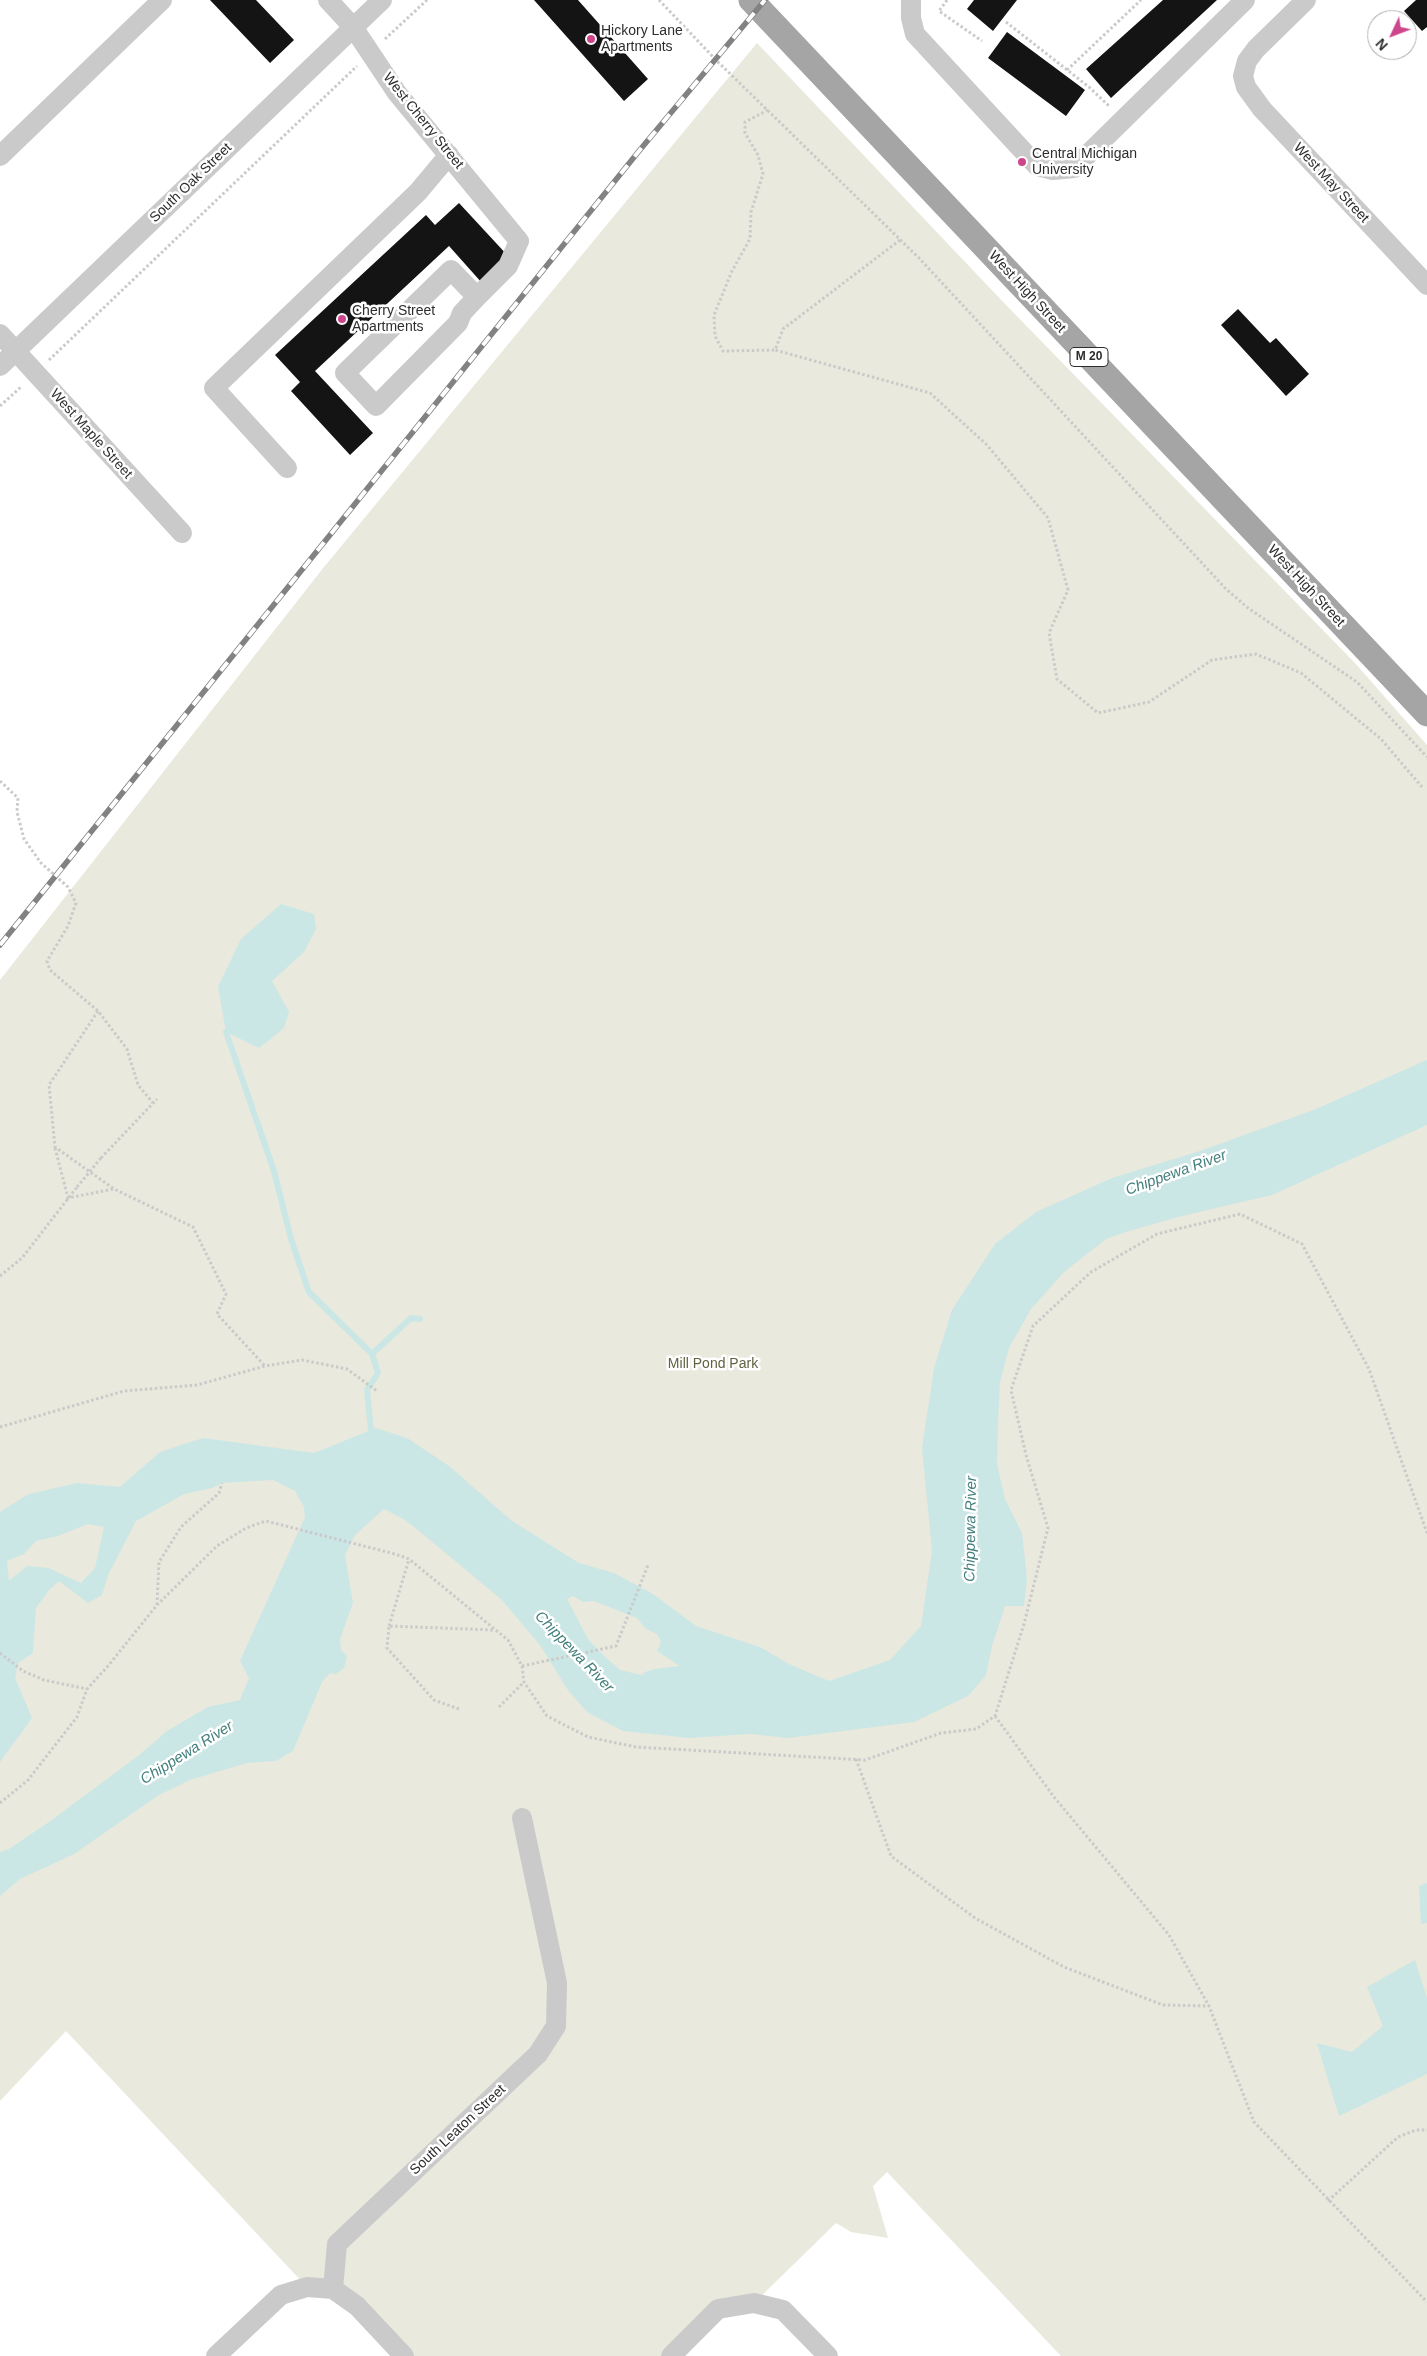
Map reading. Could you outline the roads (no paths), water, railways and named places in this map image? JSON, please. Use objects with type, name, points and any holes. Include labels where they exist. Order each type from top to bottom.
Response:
[{"type":"main road","name":"West High Street","points":[[751,0],[1427,714]]},
{"type":"street","points":[[0,156],[162,0]]},
{"type":"street","name":"West Cherry Street","points":[[328,0],[353,28],[397,93],[519,241],[508,266],[477,297]]},
{"type":"street","name":"South Oak Street","points":[[0,366],[382,0]]},
{"type":"street","points":[[911,0],[911,18],[914,34],[1037,166],[1053,170],[1074,168],[1245,0]]},
{"type":"street","name":"West May Street","points":[[1306,0],[1256,49],[1247,61],[1243,76],[1251,96],[1427,285]]},
{"type":"street","points":[[288,468],[214,388],[418,192],[449,155]]},
{"type":"street","points":[[451,270],[477,297],[462,313],[458,323],[376,406],[345,373],[451,270]]},
{"type":"street","name":"West Maple Street","points":[[0,334],[182,533]]},
{"type":"street","name":"South Leaton Street","points":[[333,2289],[337,2244],[538,2054],[556,2026],[557,1982],[522,1818]]},
{"type":"street","points":[[216,2356],[281,2295],[307,2287],[333,2289],[357,2306],[404,2356]]},
{"type":"street","points":[[671,2356],[718,2309],[754,2304],[783,2310],[828,2356]]},
{"type":"water","points":[[281,904],[314,914],[316,929],[304,952],[272,981],[289,1012],[284,1028],[259,1048],[226,1032],[218,987],[241,939]]},
{"type":"water","name":"Chippewa River","points":[[1427,1060],[1427,1125],[1272,1195],[1178,1217],[1106,1239],[1064,1272],[1031,1309],[1009,1348],[1000,1382],[997,1464],[1005,1499],[1022,1533],[1027,1578],[1024,1606],[1005,1606],[992,1646],[986,1675],[968,1696],[914,1722],[788,1738],[750,1734],[689,1738],[623,1731],[587,1712],[568,1690],[540,1645],[501,1599],[405,1520],[384,1509],[355,1535],[345,1555],[353,1603],[340,1639],[341,1650],[347,1656],[344,1668],[336,1674],[330,1673],[322,1682],[293,1751],[276,1761],[247,1763],[190,1780],[159,1795],[74,1854],[20,1879],[0,1896],[0,1852],[9,1849],[49,1822],[138,1756],[167,1731],[208,1707],[240,1700],[249,1678],[240,1661],[305,1517],[304,1507],[295,1491],[273,1480],[222,1483],[212,1488],[184,1494],[136,1521],[108,1575],[102,1595],[88,1603],[59,1581],[49,1590],[36,1608],[33,1653],[18,1663],[15,1678],[32,1718],[0,1762],[0,1512],[29,1494],[77,1483],[120,1487],[160,1452],[203,1438],[314,1453],[376,1428],[407,1438],[449,1466],[512,1521],[579,1563],[614,1573],[653,1594],[696,1626],[760,1647],[789,1664],[829,1681],[890,1660],[921,1626],[932,1551],[922,1448],[934,1368],[952,1310],[995,1244],[1036,1212],[1112,1178],[1203,1150],[1316,1109]],"holes":[[[88,1524],[104,1527],[95,1568],[81,1583],[49,1568],[27,1566],[9,1581],[7,1561],[24,1554],[36,1541],[58,1536]],[[573,1596],[583,1602],[594,1601],[637,1618],[646,1629],[657,1634],[661,1642],[657,1651],[680,1666],[654,1669],[642,1675],[620,1670],[588,1639],[567,1599]]]},
{"type":"water","points":[[1427,1883],[1427,1923],[1421,1924],[1419,1886]]},
{"type":"water","points":[[1415,1960],[1427,1998],[1427,2074],[1339,2116],[1317,2043],[1352,2052],[1383,2026],[1367,1987]]},
{"type":"waterway","points":[[226,1032],[274,1171],[291,1239],[309,1292],[372,1354]]},
{"type":"waterway","points":[[371,1430],[367,1390],[378,1373],[372,1354],[411,1318],[420,1319]]},
{"type":"railway","points":[[0,945],[639,151],[765,0]]},
{"type":"place","name":"Hickory Lane Apartments","points":[[591,39]]},
{"type":"place","name":"Central Michigan University","points":[[1022,162]]},
{"type":"place","name":"Cherry Street Apartments","points":[[342,319]]},
{"type":"park label","name":"Mill Pond Park","points":[[713,1364]]}]
